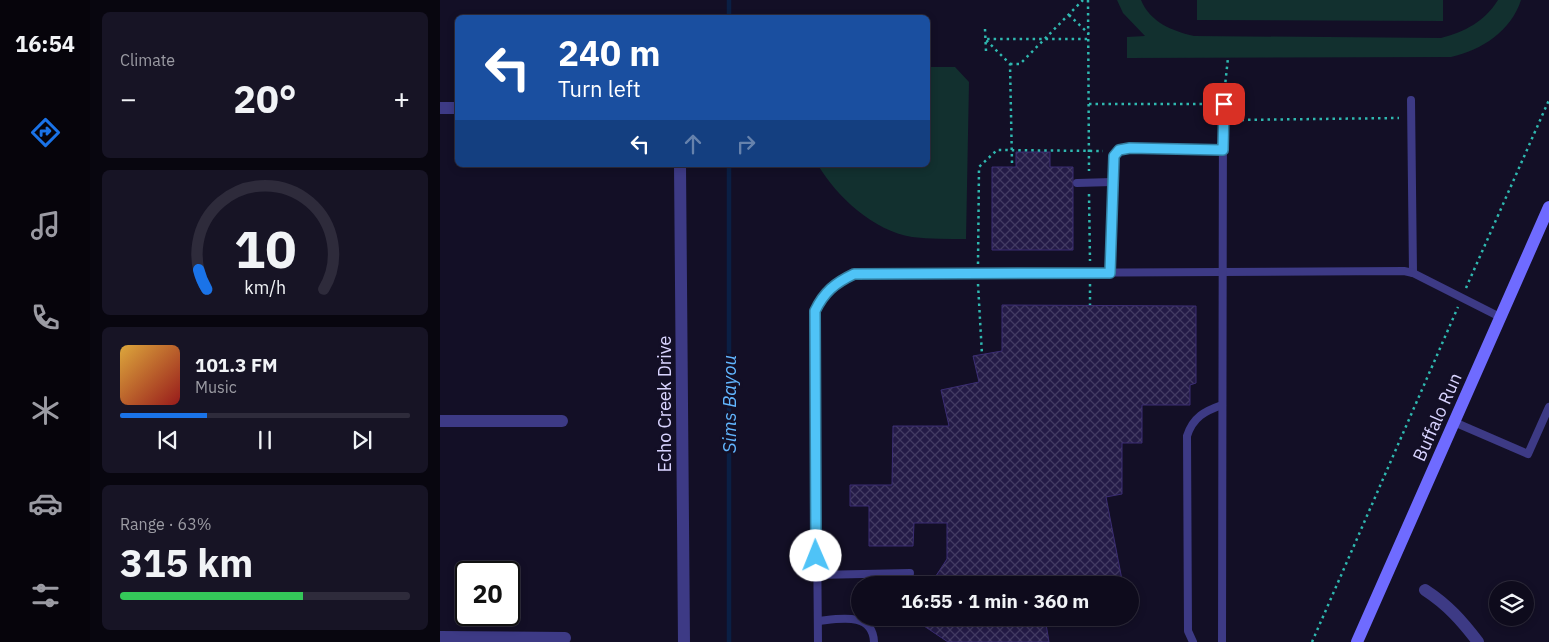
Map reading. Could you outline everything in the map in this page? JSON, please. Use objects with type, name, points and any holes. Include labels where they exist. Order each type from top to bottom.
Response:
[{"type":"street","points":[[440,108],[455,108]]},
{"type":"street","name":"Echo Creek Drive","points":[[680,167],[684,642]]},
{"type":"street","name":"Buffalo Run","points":[[1357,642],[1549,207]]},
{"type":"street","points":[[440,421],[562,421]]},
{"type":"street","points":[[1426,590],[1452,610],[1478,642]]},
{"type":"street","points":[[440,637],[565,638]]},
{"type":"lane","points":[[1411,100],[1413,273]]},
{"type":"lane","points":[[1222,642],[1224,104]]},
{"type":"lane","points":[[1110,273],[1112,182],[1114,156],[1119,150],[1130,148],[1223,150]]},
{"type":"lane","points":[[1077,183],[1112,182]]},
{"type":"lane","points":[[818,642],[815,311],[820,300],[835,284],[854,274],[1413,273],[1500,317]]},
{"type":"lane","points":[[1193,642],[1188,631],[1187,436],[1190,427],[1204,412],[1222,405]]},
{"type":"lane","points":[[1454,422],[1528,454],[1549,406]]},
{"type":"lane","points":[[816,575],[910,573]]},
{"type":"lane","points":[[818,621],[849,618],[863,621],[870,628],[874,642]]},
{"type":"path","points":[[1010,64],[1020,64],[1083,0]]},
{"type":"path","points":[[1088,0],[1090,305]]},
{"type":"path","points":[[1068,15],[1088,34]]},
{"type":"path","points":[[985,29],[986,51]]},
{"type":"path","points":[[985,39],[1088,39]]},
{"type":"path","points":[[985,39],[1010,64],[1012,163]]},
{"type":"path","points":[[1089,104],[1224,104],[1228,58]]},
{"type":"path","points":[[1312,642],[1549,100]]},
{"type":"path","points":[[1223,120],[1411,117]]},
{"type":"path","points":[[982,355],[978,273],[979,167],[997,150],[1089,150],[1107,151],[1114,156]]},
{"type":"green space","points":[[1117,0],[1141,0],[1145,8],[1156,20],[1170,28],[1194,36],[1441,38],[1474,25],[1487,14],[1498,0],[1521,0],[1510,21],[1494,38],[1474,50],[1451,57],[1127,58],[1127,37],[1145,36],[1123,13]]},
{"type":"green space","points":[[1197,0],[1443,0],[1443,21],[1197,20]]},
{"type":"green space","points":[[930,67],[955,67],[969,82],[966,239],[912,237],[884,228],[858,211],[835,189],[819,167],[930,167]]},
{"type":"building","points":[[1016,152],[1050,152],[1050,167],[1073,167],[1073,250],[992,250],[992,167],[1016,167]]},
{"type":"building","points":[[1002,305],[1196,306],[1196,383],[1190,385],[1190,405],[1142,405],[1142,443],[1122,443],[1122,494],[1106,497],[1121,576],[936,576],[947,559],[947,523],[914,523],[913,546],[869,546],[869,506],[850,506],[850,485],[892,485],[893,426],[949,426],[941,390],[979,382],[973,356],[1002,351]]},
{"type":"building","points":[[924,626],[1046,626],[1049,642],[948,642]]},
{"type":"waterway","name":"Sims Bayou","points":[[729,0],[729,15]]},
{"type":"waterway","name":"Sims Bayou","points":[[729,167],[729,642]]},
{"type":"route","points":[[816,556],[815,311],[827,291],[835,284],[854,274],[1110,273],[1112,165],[1114,156],[1119,150],[1130,148],[1223,150],[1224,104]]}]
